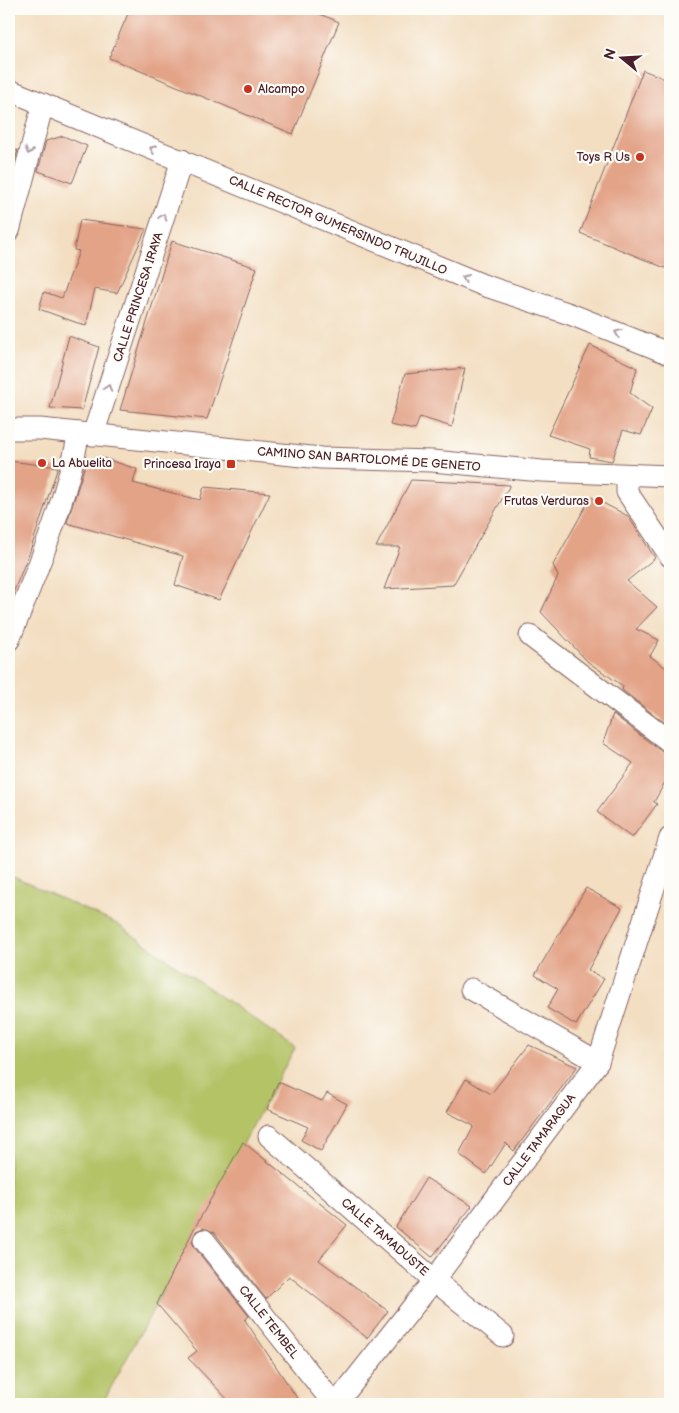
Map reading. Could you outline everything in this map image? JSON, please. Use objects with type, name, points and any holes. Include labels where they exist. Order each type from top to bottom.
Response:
[{"type":"street","name":"CALLE RECTOR GUMERSINDO TRUJILLO","points":[[9,90],[483,285],[570,314],[670,354]]},
{"type":"street","points":[[9,231],[43,104]]},
{"type":"street","name":"CALLE PRINCESA IRAYA","points":[[9,640],[59,511],[182,160]]},
{"type":"street","name":"CAMINO SAN BARTOLOMÉ DE GENETO","points":[[9,429],[40,429],[321,458],[432,461],[542,472],[670,476]]},
{"type":"street","points":[[627,476],[627,492],[670,556]]},
{"type":"street","points":[[530,636],[670,742]]},
{"type":"street","name":"CALLE TAMARAGUA","points":[[335,1404],[434,1280],[598,1062],[670,838]]},
{"type":"street","points":[[471,989],[598,1062]]},
{"type":"street","name":"CALLE TAMADUSTE","points":[[269,1136],[434,1280],[504,1336]]},
{"type":"street","name":"CALLE TEMBEL","points":[[204,1240],[335,1404]]},
{"type":"green space","points":[[9,875],[117,924],[295,1048],[102,1404],[9,1404]]},
{"type":"building","name":"Alcampo","points":[[130,9],[308,9],[339,22],[293,134],[109,58]]},
{"type":"building","name":"Toys R Us","points":[[643,70],[670,81],[670,270],[580,233]]},
{"type":"building","points":[[63,136],[87,146],[72,183],[38,171],[46,141]]},
{"type":"building","points":[[18,150],[14,164],[9,162],[9,152]]},
{"type":"building","points":[[80,220],[146,229],[117,293],[95,289],[86,326],[39,309],[44,292],[62,298],[79,251],[74,250]]},
{"type":"building","points":[[172,241],[257,268],[207,419],[120,410]]},
{"type":"building","points":[[69,336],[99,347],[82,410],[50,408]]},
{"type":"building","points":[[590,345],[637,368],[630,393],[652,409],[641,435],[623,430],[612,461],[589,457],[590,449],[548,435]]},
{"type":"building","points":[[465,368],[452,427],[420,417],[415,430],[390,425],[405,374]]},
{"type":"building","points":[[99,457],[137,469],[133,483],[200,500],[204,487],[270,493],[219,600],[175,585],[183,556],[67,523],[84,468]]},
{"type":"building","points":[[9,461],[58,467],[30,551],[9,603]]},
{"type":"building","points":[[411,480],[510,485],[453,585],[384,589],[400,547],[376,547]]},
{"type":"building","points":[[591,497],[628,516],[655,558],[627,581],[657,607],[636,629],[659,640],[650,656],[670,671],[670,727],[622,690],[623,686],[588,662],[541,612],[558,576],[553,565]]},
{"type":"building","points":[[613,714],[662,752],[670,754],[670,773],[654,802],[657,804],[632,838],[597,812],[633,763],[603,743]]},
{"type":"building","points":[[586,888],[622,908],[588,970],[604,979],[576,1025],[547,1008],[558,989],[535,975]]},
{"type":"building","points":[[529,1045],[577,1067],[514,1151],[506,1143],[486,1174],[459,1154],[474,1126],[447,1112],[466,1079],[491,1094]]},
{"type":"building","points":[[278,1082],[322,1101],[327,1093],[347,1104],[321,1151],[301,1140],[308,1127],[267,1109]]},
{"type":"building","points":[[243,1142],[347,1225],[319,1260],[388,1311],[367,1338],[289,1276],[266,1299],[214,1232],[203,1228],[196,1231],[192,1241],[194,1247],[249,1316],[245,1320],[301,1404],[232,1404],[188,1358],[197,1351],[157,1304],[194,1229]]},
{"type":"building","points":[[426,1178],[472,1206],[432,1257],[396,1227]]},
{"type":"place","name":"Alcampo","points":[[248,89]]},
{"type":"place","name":"Toys R Us","points":[[640,157]]},
{"type":"place","name":"La Abuelita","points":[[42,463]]},
{"type":"place","name":"Princesa Iraya","points":[[231,464]]},
{"type":"place","name":"Frutas Verduras","points":[[599,501]]}]
